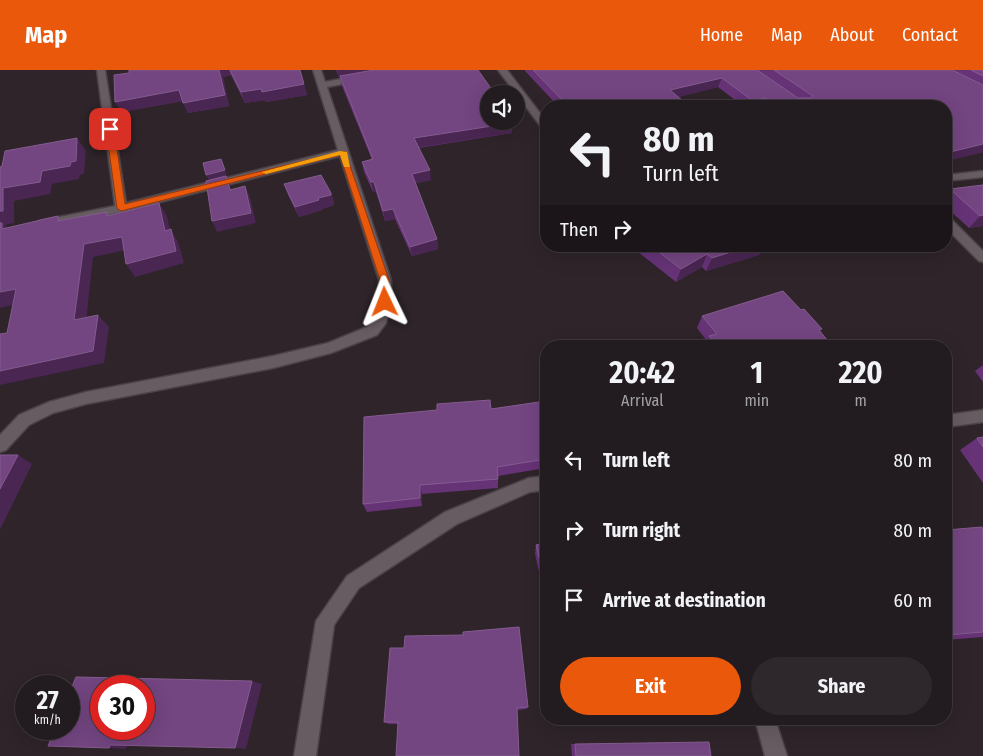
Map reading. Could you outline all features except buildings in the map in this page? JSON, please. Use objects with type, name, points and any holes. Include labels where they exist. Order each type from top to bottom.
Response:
[{"type":"street","points":[[101,70],[121,208]]},
{"type":"street","points":[[0,445],[24,420],[49,408],[86,398],[273,362],[331,348],[372,331],[379,323],[385,302],[385,280],[317,70]]},
{"type":"street","points":[[322,86],[400,70]]},
{"type":"street","points":[[502,70],[540,119]]},
{"type":"street","points":[[28,227],[121,208],[343,152]]},
{"type":"street","points":[[952,177],[983,174]]},
{"type":"street","points":[[952,227],[983,258]]},
{"type":"street","points":[[952,420],[983,416]]},
{"type":"street","points":[[305,756],[312,699],[326,621],[353,582],[451,518],[530,485],[540,484]]},
{"type":"street","points":[[767,725],[776,756]]},
{"type":"slow traffic","points":[[266,172],[343,152],[347,166]]},
{"type":"route","points":[[110,129],[121,208],[343,152],[385,280],[385,302]]}]
